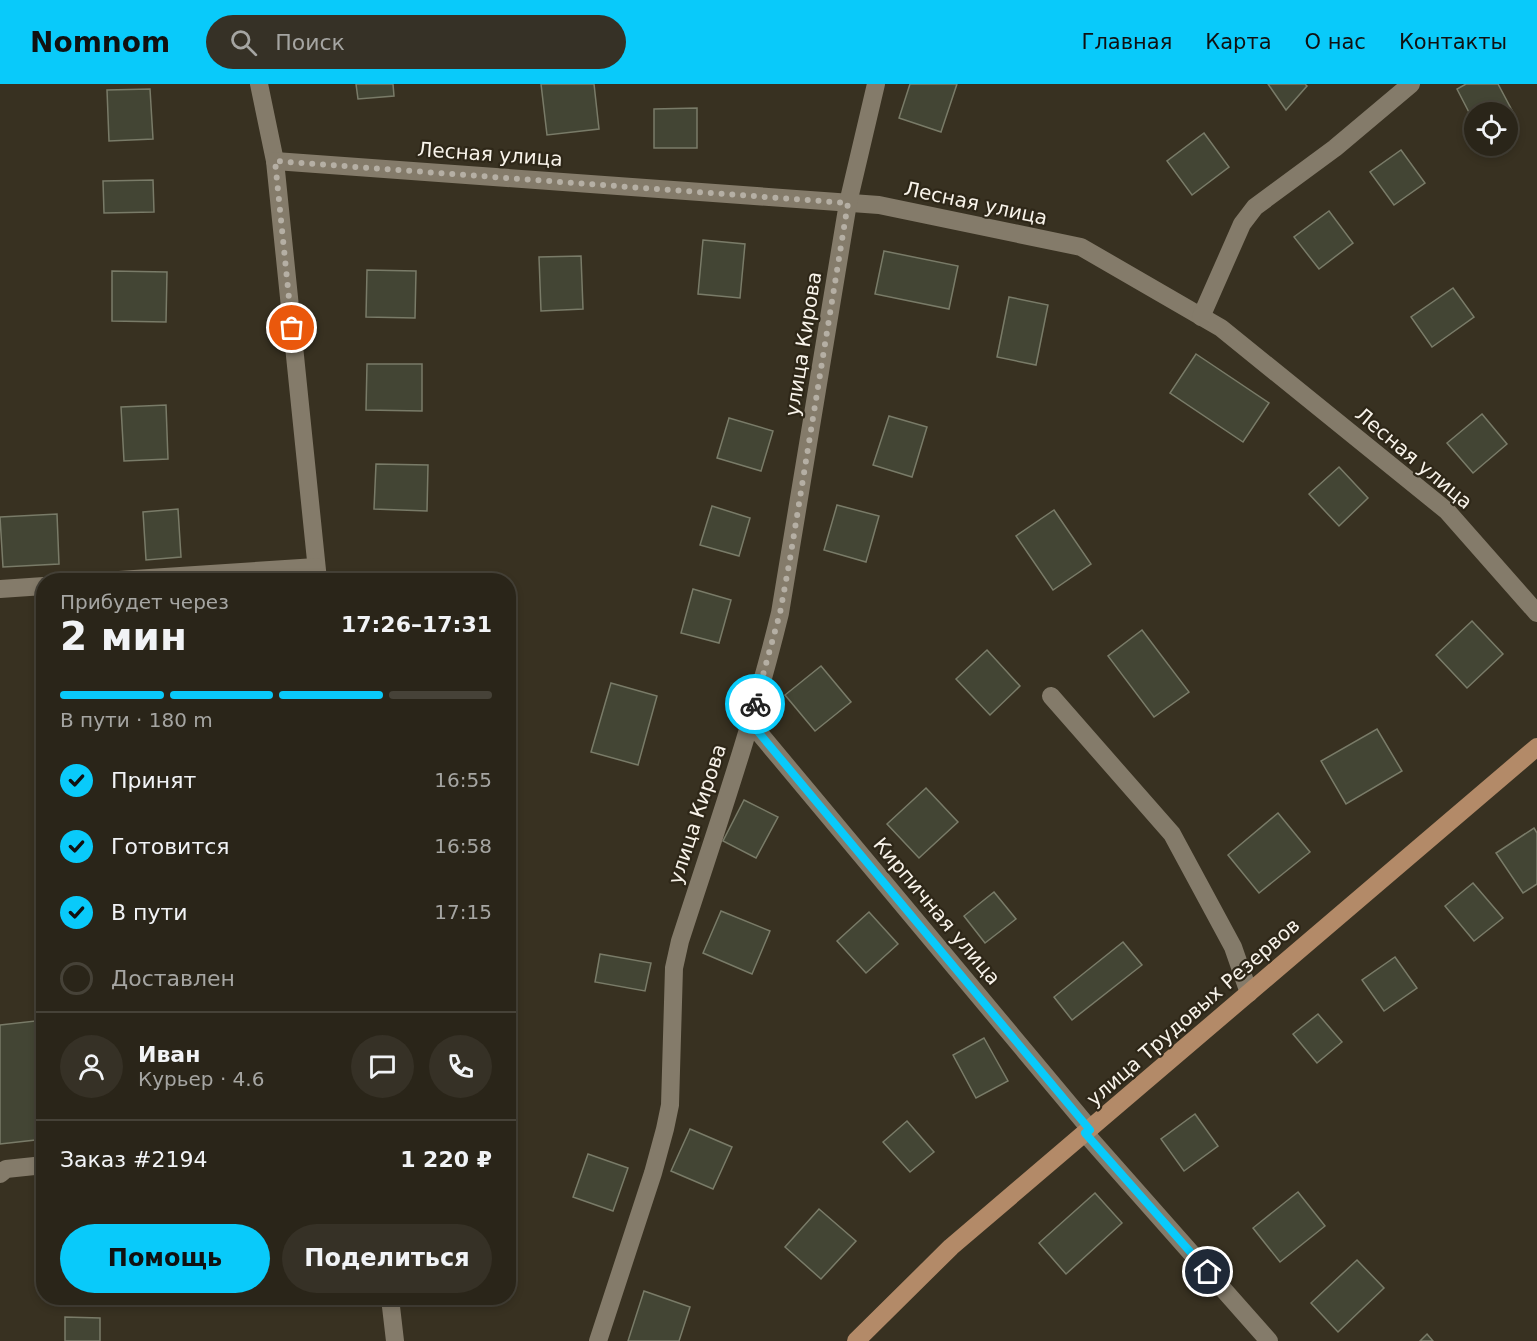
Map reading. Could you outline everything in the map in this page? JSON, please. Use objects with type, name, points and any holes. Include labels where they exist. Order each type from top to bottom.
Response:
[{"type":"main road","name":"улица Трудовых Резервов","points":[[856,1341],[951,1247],[1537,747]]},
{"type":"street","points":[[259,84],[275,161],[317,573]]},
{"type":"street","name":"улица Кирова","points":[[598,1341],[653,1173],[670,1105],[674,968],[680,942],[767,668],[786,581],[848,203],[876,84]]},
{"type":"street","points":[[1201,317],[1242,224],[1255,207],[1335,148],[1411,84]]},
{"type":"street","name":"Лесная улица","points":[[275,161],[879,205],[1081,247],[1221,328],[1447,511],[1537,613]]},
{"type":"street","points":[[0,589],[36,587]]},
{"type":"street","points":[[1051,696],[1172,834],[1233,946],[1249,993]]},
{"type":"street","name":"Кирпичная улица","points":[[750,722],[1088,1131],[1269,1341]]},
{"type":"street","points":[[0,1174],[6,1169],[36,1166]]},
{"type":"street","points":[[391,1305],[394,1341]]},
{"type":"building","points":[[356,84],[393,84],[394,96],[358,99]]},
{"type":"building","points":[[541,84],[594,84],[599,129],[547,135]]},
{"type":"building","points":[[910,84],[957,84],[941,132],[899,118]]},
{"type":"building","points":[[1268,84],[1305,84],[1307,86],[1286,110]]},
{"type":"building","points":[[1466,84],[1498,84],[1508,102],[1464,103],[1457,89]]},
{"type":"building","points":[[150,89],[153,139],[109,141],[107,90]]},
{"type":"building","points":[[697,108],[697,148],[654,148],[654,109]]},
{"type":"building","points":[[1204,133],[1229,167],[1192,195],[1167,161]]},
{"type":"building","points":[[1401,150],[1425,183],[1394,205],[1370,172]]},
{"type":"building","points":[[153,180],[154,212],[104,213],[103,181]]},
{"type":"building","points":[[1329,211],[1353,243],[1319,269],[1294,237]]},
{"type":"building","points":[[703,240],[745,244],[740,298],[698,294]]},
{"type":"building","points":[[884,251],[958,266],[949,309],[875,294]]},
{"type":"building","points":[[581,256],[583,309],[541,311],[539,257]]},
{"type":"building","points":[[367,270],[416,271],[415,318],[366,317]]},
{"type":"building","points":[[112,271],[167,272],[166,322],[112,321]]},
{"type":"building","points":[[1453,288],[1474,317],[1432,347],[1411,317]]},
{"type":"building","points":[[1009,297],[1048,305],[1036,365],[997,357]]},
{"type":"building","points":[[1196,354],[1269,403],[1243,442],[1170,393]]},
{"type":"building","points":[[367,364],[422,364],[422,411],[366,410]]},
{"type":"building","points":[[166,405],[168,459],[124,461],[121,407]]},
{"type":"building","points":[[1482,414],[1507,444],[1473,473],[1447,443]]},
{"type":"building","points":[[889,416],[927,427],[912,477],[873,465]]},
{"type":"building","points":[[729,418],[773,431],[761,471],[717,458]]},
{"type":"building","points":[[376,464],[428,465],[427,511],[374,509]]},
{"type":"building","points":[[1339,467],[1368,498],[1339,526],[1309,494]]},
{"type":"building","points":[[837,505],[879,516],[866,562],[824,550]]},
{"type":"building","points":[[712,506],[750,518],[739,556],[700,545]]},
{"type":"building","points":[[178,509],[181,557],[146,560],[143,512]]},
{"type":"building","points":[[1054,510],[1091,564],[1053,590],[1016,536]]},
{"type":"building","points":[[57,514],[59,564],[3,567],[0,517]]},
{"type":"building","points":[[693,589],[731,600],[719,643],[681,633]]},
{"type":"building","points":[[1472,621],[1503,654],[1467,688],[1436,655]]},
{"type":"building","points":[[1142,630],[1189,692],[1154,717],[1108,656]]},
{"type":"building","points":[[987,650],[1020,686],[990,715],[956,679]]},
{"type":"building","points":[[821,666],[851,702],[815,731],[785,695]]},
{"type":"building","points":[[611,683],[657,696],[638,765],[591,752]]},
{"type":"building","points":[[1377,729],[1402,771],[1346,804],[1321,761]]},
{"type":"building","points":[[926,788],[958,822],[919,858],[887,824]]},
{"type":"building","points":[[744,800],[778,817],[756,858],[723,841]]},
{"type":"building","points":[[1278,813],[1310,852],[1259,893],[1228,855]]},
{"type":"building","points":[[1534,828],[1537,833],[1537,884],[1523,893],[1496,853]]},
{"type":"building","points":[[1473,883],[1503,918],[1474,941],[1445,906]]},
{"type":"building","points":[[994,892],[1016,919],[985,943],[964,916]]},
{"type":"building","points":[[721,911],[770,931],[752,974],[703,953]]},
{"type":"building","points":[[869,912],[898,944],[866,973],[837,941]]},
{"type":"building","points":[[1123,942],[1142,965],[1072,1020],[1054,997]]},
{"type":"building","points":[[600,954],[651,963],[645,991],[595,982]]},
{"type":"building","points":[[1395,957],[1417,988],[1384,1011],[1362,980]]},
{"type":"building","points":[[1318,1014],[1342,1042],[1317,1063],[1293,1034]]},
{"type":"building","points":[[36,1021],[36,1140],[0,1144],[0,1025]]},
{"type":"building","points":[[984,1038],[1008,1081],[976,1098],[953,1055]]},
{"type":"building","points":[[1195,1114],[1218,1146],[1184,1171],[1161,1139]]},
{"type":"building","points":[[907,1121],[934,1152],[910,1172],[883,1142]]},
{"type":"building","points":[[690,1129],[732,1147],[713,1189],[671,1171]]},
{"type":"building","points":[[588,1154],[628,1168],[613,1211],[573,1197]]},
{"type":"building","points":[[1298,1192],[1325,1226],[1280,1262],[1253,1228]]},
{"type":"building","points":[[1095,1193],[1122,1223],[1066,1274],[1039,1243]]},
{"type":"building","points":[[819,1209],[856,1241],[821,1279],[785,1247]]},
{"type":"building","points":[[1357,1260],[1384,1288],[1338,1332],[1311,1303]]},
{"type":"building","points":[[644,1291],[690,1307],[679,1341],[628,1341]]},
{"type":"building","points":[[65,1317],[100,1318],[100,1341],[65,1341]]},
{"type":"building","points":[[1427,1334],[1433,1341],[1420,1341]]},
{"type":"way so far","points":[[292,328],[275,161],[848,203],[780,613],[767,668],[755,704]]},
{"type":"route","points":[[755,704],[750,722],[1090,1130],[1085,1133],[1208,1272]]}]
